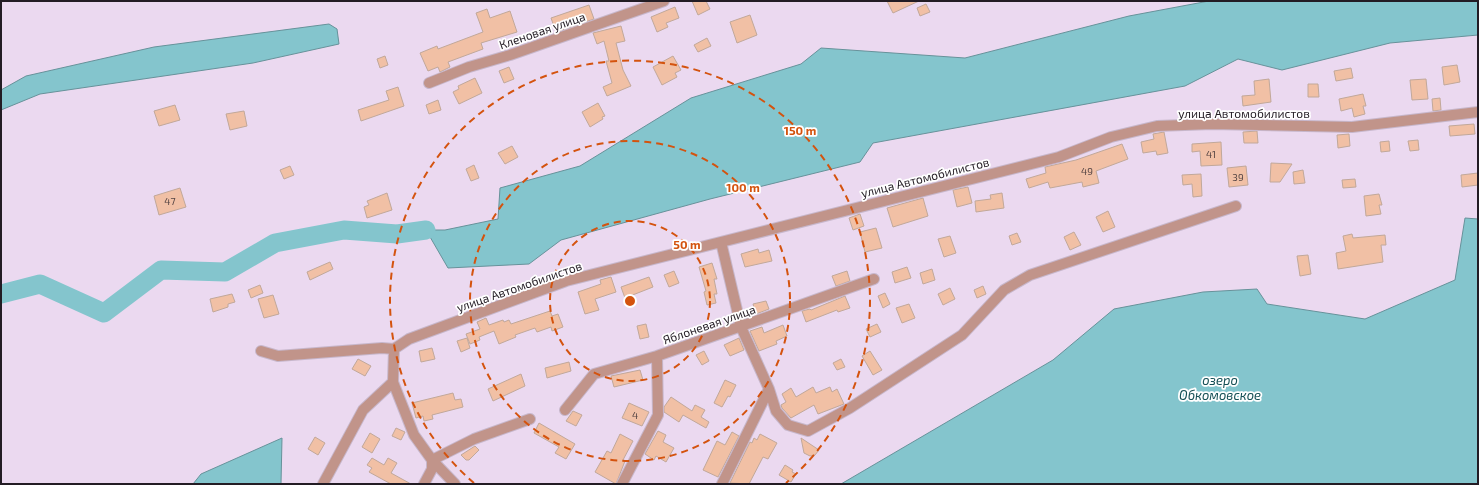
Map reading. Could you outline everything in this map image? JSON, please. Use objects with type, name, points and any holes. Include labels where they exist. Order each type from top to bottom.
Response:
[{"type":"street","name":"Кленовая улица","points":[[429,83],[469,67],[510,55],[664,1]]},
{"type":"street","name":"улица Автомобилистов","points":[[394,350],[409,340],[566,281],[1059,157],[1111,137],[1157,126],[1212,124],[1352,127],[1478,112]]},
{"type":"street","points":[[721,242],[741,327],[770,389],[776,411],[788,425],[808,431],[850,408],[962,335],[1004,290],[1030,275],[1236,206]]},
{"type":"street","name":"Яблоневая улица","points":[[565,410],[594,374],[657,356],[874,279]]},
{"type":"street","points":[[261,350],[278,356],[382,348],[394,350],[393,382],[414,435],[432,460],[455,484]]},
{"type":"street","points":[[622,484],[658,415],[657,356]]},
{"type":"street","points":[[323,484],[363,410],[393,382]]},
{"type":"street","points":[[722,484],[770,389]]},
{"type":"street","points":[[432,460],[474,439],[530,419]]},
{"type":"street","points":[[424,484],[432,469],[432,460]]},
{"type":"water","points":[[1209,1],[1478,1],[1478,35],[1390,43],[1282,70],[1238,59],[1185,86],[873,143],[860,162],[710,199],[561,240],[529,264],[448,268],[426,230],[445,230],[498,219],[500,188],[580,166],[691,98],[801,64],[821,48],[965,58],[1129,16]]},
{"type":"water","points":[[329,24],[337,29],[339,44],[253,63],[40,94],[1,110],[1,90],[26,76],[154,47]]},
{"type":"water","name":"озеро Обкомовское","points":[[1465,218],[1478,219],[1478,484],[841,484],[1053,360],[1114,309],[1203,292],[1257,289],[1267,304],[1365,319],[1455,280]]},
{"type":"water","points":[[282,438],[281,484],[193,484],[201,474]]},
{"type":"building","points":[[692,1],[706,1],[710,9],[698,15]]},
{"type":"building","points":[[887,1],[919,1],[893,13]]},
{"type":"building","points":[[926,4],[930,12],[920,16],[917,8]]},
{"type":"building","points":[[589,5],[594,19],[556,32],[551,18]]},
{"type":"building","points":[[675,7],[679,18],[666,23],[668,27],[657,32],[651,17]]},
{"type":"building","points":[[487,9],[490,18],[510,11],[517,32],[481,43],[483,49],[448,62],[450,67],[440,72],[438,67],[428,71],[420,53],[437,46],[438,49],[483,32],[476,13]]},
{"type":"building","points":[[750,15],[757,35],[737,43],[730,22]]},
{"type":"building","points":[[621,26],[625,41],[616,43],[623,70],[631,86],[607,96],[603,87],[612,83],[606,61],[609,61],[604,41],[597,44],[593,33]]},
{"type":"building","points":[[707,38],[711,46],[698,52],[694,45]]},
{"type":"building","points":[[385,56],[388,65],[380,68],[377,59]]},
{"type":"building","points":[[673,56],[681,70],[675,73],[677,77],[662,85],[653,67]]},
{"type":"building","points":[[1457,65],[1460,82],[1444,85],[1442,67]]},
{"type":"building","points":[[509,67],[514,79],[504,83],[499,71]]},
{"type":"building","points":[[1351,68],[1353,78],[1336,81],[1334,71]]},
{"type":"building","points":[[475,78],[482,93],[459,104],[453,92],[459,89],[458,86]]},
{"type":"building","points":[[1269,79],[1271,102],[1243,106],[1242,96],[1255,95],[1254,81]]},
{"type":"building","points":[[1426,79],[1428,99],[1412,100],[1410,80]]},
{"type":"building","points":[[1308,84],[1318,84],[1319,97],[1308,97]]},
{"type":"building","points":[[398,87],[404,106],[361,121],[358,110],[389,100],[386,91]]},
{"type":"building","points":[[1363,94],[1366,106],[1363,106],[1365,114],[1354,117],[1352,108],[1341,111],[1339,99]]},
{"type":"building","points":[[1440,98],[1441,110],[1433,111],[1432,99]]},
{"type":"building","points":[[438,100],[441,110],[429,114],[426,105]]},
{"type":"building","points":[[598,103],[605,116],[602,117],[603,119],[590,127],[582,112]]},
{"type":"building","points":[[175,105],[180,120],[159,126],[154,111]]},
{"type":"building","points":[[244,111],[247,126],[230,130],[226,114]]},
{"type":"building","points":[[1474,124],[1475,134],[1450,136],[1449,126]]},
{"type":"building","points":[[1257,131],[1258,143],[1244,143],[1243,132]]},
{"type":"building","points":[[1164,132],[1168,153],[1157,155],[1156,151],[1143,153],[1141,142],[1154,139],[1153,134]]},
{"type":"building","points":[[1349,134],[1350,146],[1338,148],[1337,135]]},
{"type":"building","points":[[1418,140],[1419,150],[1410,151],[1408,141]]},
{"type":"building","points":[[1389,141],[1390,151],[1381,152],[1380,142]]},
{"type":"building","points":[[1221,142],[1222,165],[1201,166],[1200,151],[1192,152],[1192,144]]},
{"type":"building","points":[[1122,144],[1128,159],[1096,171],[1099,183],[1083,187],[1082,182],[1050,188],[1048,182],[1029,188],[1026,179],[1046,173],[1045,167],[1076,160]]},
{"type":"building","points":[[512,146],[518,157],[505,164],[498,153]]},
{"type":"building","points":[[1271,163],[1292,164],[1280,182],[1270,182]]},
{"type":"building","points":[[474,165],[479,178],[471,181],[466,169]]},
{"type":"building","points":[[290,166],[294,175],[284,179],[280,170]]},
{"type":"building","points":[[1246,166],[1248,185],[1229,187],[1227,168]]},
{"type":"building","points":[[1303,170],[1305,183],[1294,184],[1293,172]]},
{"type":"building","points":[[1478,173],[1478,185],[1462,187],[1461,175]]},
{"type":"building","points":[[1201,174],[1202,196],[1193,197],[1192,184],[1183,185],[1182,175]]},
{"type":"building","points":[[1355,179],[1356,187],[1343,188],[1342,180]]},
{"type":"building","points":[[968,187],[972,203],[957,207],[953,190]]},
{"type":"building","points":[[180,188],[186,207],[159,215],[154,196]]},
{"type":"building","points":[[387,193],[392,210],[367,218],[364,207],[369,205],[367,201]]},
{"type":"building","points":[[1002,193],[1004,208],[976,212],[975,201],[991,199],[990,195]]},
{"type":"building","points":[[1379,194],[1382,205],[1379,205],[1381,214],[1366,216],[1364,196]]},
{"type":"building","points":[[923,198],[928,216],[893,227],[887,208]]},
{"type":"building","points":[[1108,211],[1115,227],[1103,232],[1096,217]]},
{"type":"building","points":[[860,214],[864,226],[853,230],[849,218]]},
{"type":"building","points":[[876,228],[882,248],[865,252],[860,232]]},
{"type":"building","points":[[1074,232],[1081,245],[1070,250],[1064,237]]},
{"type":"building","points":[[1017,233],[1021,242],[1012,245],[1009,236]]},
{"type":"building","points":[[1352,234],[1353,238],[1385,235],[1386,245],[1381,245],[1383,262],[1338,269],[1336,253],[1346,251],[1343,236]]},
{"type":"building","points":[[950,236],[956,253],[944,257],[938,239]]},
{"type":"building","points":[[758,249],[759,253],[769,250],[772,261],[745,267],[741,254]]},
{"type":"building","points":[[1308,255],[1311,274],[1300,276],[1297,256]]},
{"type":"building","points":[[330,262],[333,269],[310,280],[307,272]]},
{"type":"building","points":[[712,263],[717,279],[714,279],[717,294],[714,294],[716,303],[707,305],[704,292],[706,291],[699,267]]},
{"type":"building","points":[[907,267],[911,278],[895,283],[892,272]]},
{"type":"building","points":[[932,269],[935,280],[923,284],[920,273]]},
{"type":"building","points":[[674,271],[679,283],[669,287],[664,275]]},
{"type":"building","points":[[847,271],[850,281],[836,286],[832,276]]},
{"type":"building","points":[[611,277],[616,292],[595,299],[599,310],[585,314],[578,292],[601,284],[600,280]]},
{"type":"building","points":[[649,277],[653,287],[625,298],[621,287]]},
{"type":"building","points":[[260,285],[263,293],[251,298],[248,290]]},
{"type":"building","points":[[983,286],[986,294],[977,298],[974,290]]},
{"type":"building","points":[[950,288],[955,299],[943,305],[938,294]]},
{"type":"building","points":[[885,293],[890,304],[883,308],[878,296]]},
{"type":"building","points":[[232,294],[235,302],[228,304],[228,307],[213,312],[210,299]]},
{"type":"building","points":[[273,295],[279,314],[264,318],[258,299]]},
{"type":"building","points":[[845,296],[850,308],[838,312],[837,310],[806,322],[802,311],[811,310]]},
{"type":"building","points":[[766,301],[769,309],[756,314],[753,304]]},
{"type":"building","points":[[909,304],[915,318],[902,323],[896,308]]},
{"type":"building","points":[[550,311],[552,316],[558,314],[563,327],[552,331],[551,327],[537,332],[535,328],[515,335],[516,337],[499,344],[494,331],[479,337],[480,340],[470,344],[466,334],[480,329],[477,322],[486,318],[489,325],[503,320],[504,322],[509,320],[511,324]]},
{"type":"building","points":[[646,324],[649,337],[640,339],[637,326]]},
{"type":"building","points":[[877,324],[881,332],[870,337],[866,329]]},
{"type":"building","points":[[783,325],[787,336],[776,341],[777,344],[759,351],[750,331],[762,327],[764,333]]},
{"type":"building","points":[[467,338],[470,348],[461,352],[457,341]]},
{"type":"building","points":[[739,338],[744,350],[730,356],[724,345]]},
{"type":"building","points":[[432,348],[435,359],[421,362],[419,351]]},
{"type":"building","points":[[704,351],[709,361],[702,365],[696,355]]},
{"type":"building","points":[[870,351],[882,370],[873,375],[862,356]]},
{"type":"building","points":[[358,359],[371,366],[365,376],[352,369]]},
{"type":"building","points":[[841,359],[845,367],[837,370],[833,363]]},
{"type":"building","points":[[569,362],[571,371],[547,378],[545,368]]},
{"type":"building","points":[[640,370],[643,380],[614,387],[611,376]]},
{"type":"building","points":[[521,374],[525,386],[493,401],[488,389]]},
{"type":"building","points":[[725,380],[736,385],[730,397],[728,396],[722,407],[714,403]]},
{"type":"building","points":[[813,387],[816,393],[830,387],[832,392],[837,389],[844,404],[818,414],[814,405],[791,418],[782,408],[781,405],[786,402],[782,394],[791,388],[796,397]]},
{"type":"building","points":[[453,393],[455,400],[461,399],[463,407],[432,415],[433,419],[424,421],[423,416],[416,418],[412,403]]},
{"type":"building","points":[[671,397],[692,411],[695,405],[705,410],[701,417],[709,422],[706,428],[683,415],[679,422],[664,412],[664,407]]},
{"type":"building","points":[[629,403],[649,412],[642,426],[622,418]]},
{"type":"building","points":[[573,411],[582,415],[576,426],[566,421]]},
{"type":"building","points":[[539,423],[575,444],[566,459],[555,453],[559,447],[534,433]]},
{"type":"building","points":[[396,428],[405,432],[401,440],[392,436]]},
{"type":"building","points":[[658,431],[666,435],[663,442],[674,448],[666,462],[656,456],[654,460],[645,454]]},
{"type":"building","points":[[732,432],[739,436],[718,477],[703,470],[717,441],[725,445]]},
{"type":"building","points":[[370,433],[380,439],[372,453],[362,447]]},
{"type":"building","points":[[620,434],[633,441],[623,460],[625,461],[616,484],[595,472],[607,451],[611,453]]},
{"type":"building","points":[[760,434],[777,443],[768,459],[763,457],[749,484],[730,483],[750,442],[752,443],[754,438],[757,440]]},
{"type":"building","points":[[315,437],[325,443],[318,455],[308,449]]},
{"type":"building","points":[[801,438],[819,450],[815,455],[810,456],[804,453]]},
{"type":"building","points":[[475,446],[479,450],[469,460],[466,460],[461,455]]},
{"type":"building","points":[[372,458],[384,465],[388,458],[397,463],[391,473],[411,484],[391,484],[369,472],[372,468],[367,465]]},
{"type":"building","points":[[785,465],[796,474],[791,482],[779,475]]},
{"type":"waterway","points":[[1,294],[40,284],[104,313],[161,270],[225,272],[275,243],[344,230],[397,234],[426,230]]}]
